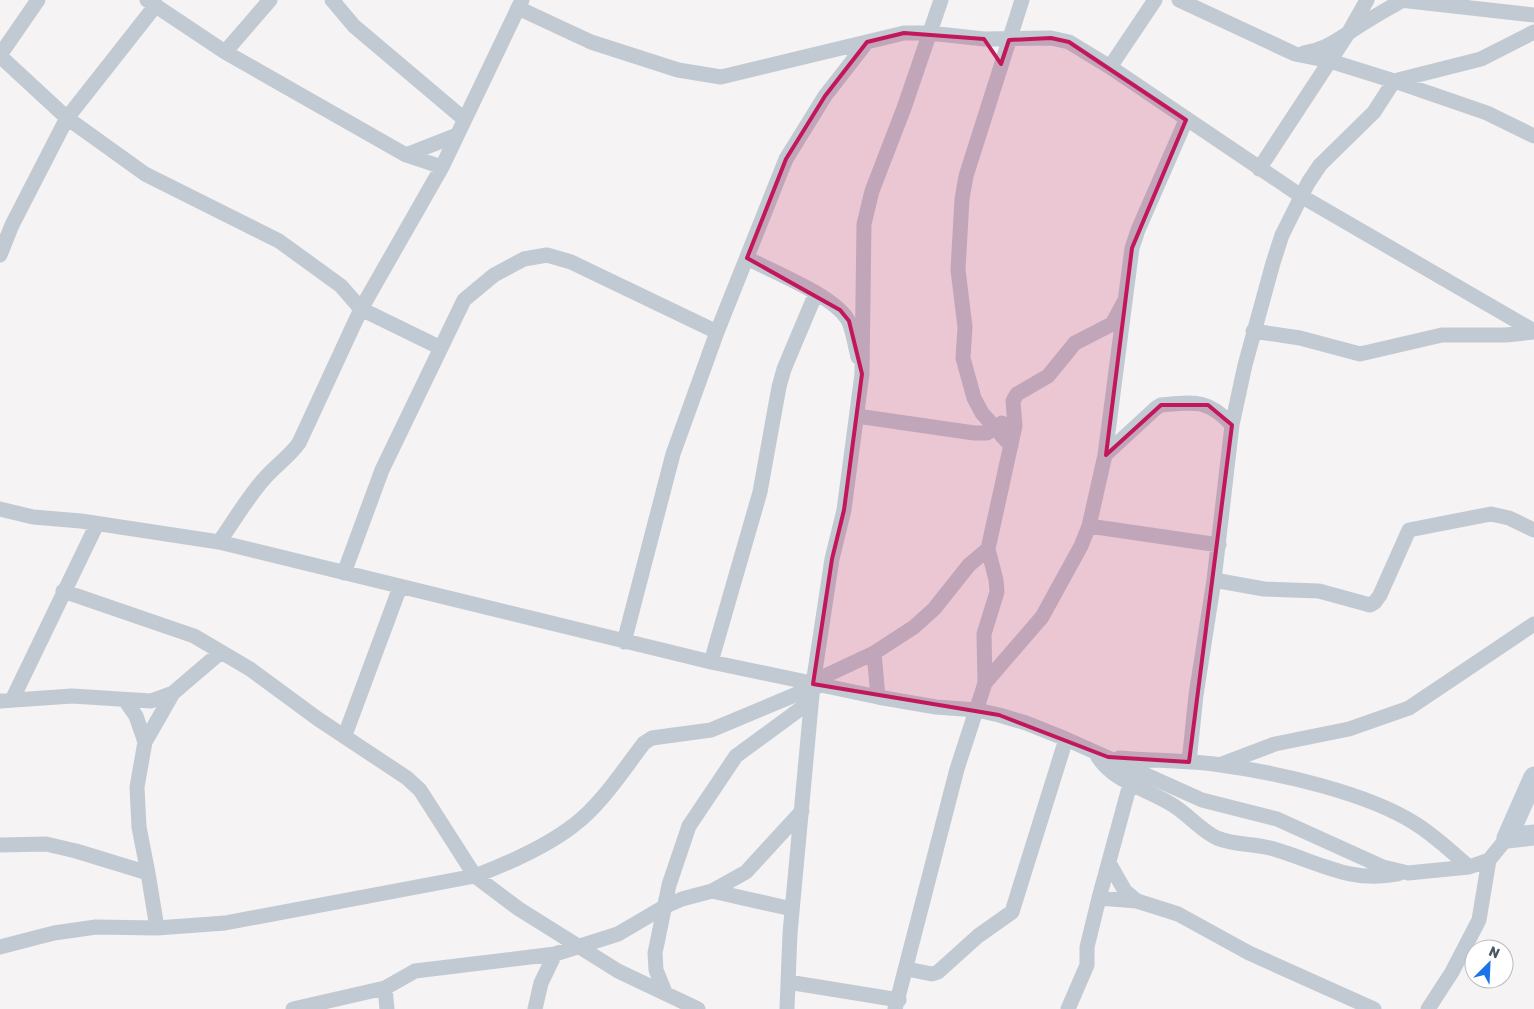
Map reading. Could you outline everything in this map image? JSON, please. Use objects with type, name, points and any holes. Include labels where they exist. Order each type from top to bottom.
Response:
[{"type":"street","points":[[38,0],[0,56],[66,118],[145,174],[279,241],[341,286],[361,310],[441,348]]},
{"type":"street","points":[[226,52],[270,0]]},
{"type":"street","points":[[332,0],[354,26],[464,119]]},
{"type":"street","points":[[784,1007],[788,982],[792,909],[814,691],[832,559],[844,510],[862,374],[864,224],[872,191],[904,108],[941,0]]},
{"type":"street","points":[[1011,446],[982,413],[974,398],[963,358],[965,327],[958,270],[962,199],[966,176],[1022,0]]},
{"type":"street","points":[[1110,67],[1155,0]]},
{"type":"street","points":[[1179,0],[1296,54],[1330,61],[1487,113],[1534,136]]},
{"type":"street","points":[[1259,169],[1349,32],[1367,0]]},
{"type":"street","points":[[1296,54],[1320,50],[1334,44],[1349,32],[1400,0],[1534,15]]},
{"type":"street","points":[[0,255],[12,225],[66,118],[152,3],[226,52],[406,154],[442,167]]},
{"type":"street","points":[[219,542],[262,482],[273,469],[291,455],[299,443],[361,310],[442,167],[520,4],[591,42],[678,70],[721,77],[904,33],[929,33],[984,39],[1060,40],[1069,42],[1110,67],[1300,196],[1534,331]]},
{"type":"street","points":[[1190,762],[1196,695],[1219,545],[1232,425],[1253,332],[1282,235],[1300,196],[1320,165],[1374,112],[1394,81],[1481,59],[1534,32]]},
{"type":"street","points":[[984,39],[1001,64]]},
{"type":"street","points":[[624,642],[673,454],[717,332],[786,159],[825,96],[867,42]]},
{"type":"street","points":[[985,683],[1042,617],[1081,546],[1089,526],[1106,455],[1132,248],[1186,120]]},
{"type":"street","points":[[406,154],[457,135]]},
{"type":"street","points":[[344,573],[382,470],[464,300],[494,275],[524,259],[548,255],[571,262],[717,332]]},
{"type":"street","points":[[747,258],[816,293],[840,310],[848,321],[862,374]]},
{"type":"street","points":[[710,662],[760,492],[778,387],[816,293]]},
{"type":"street","points":[[788,982],[897,1004],[957,769],[985,683],[984,634],[997,592],[988,549],[1011,446],[1015,413],[1013,401],[1017,394],[1048,376],[1076,343],[1112,324],[1125,300]]},
{"type":"street","points":[[1253,332],[1300,338],[1360,354],[1442,335],[1499,336],[1534,331]]},
{"type":"street","points":[[1106,455],[1161,405],[1208,405],[1219,410],[1232,425]]},
{"type":"street","points":[[857,416],[974,433],[986,433],[996,428],[1015,413]]},
{"type":"street","points":[[0,510],[33,517],[97,524],[219,542],[400,588],[710,662],[814,691],[878,697],[936,707],[977,710],[1026,723],[1101,754],[1202,800],[1277,819],[1304,830],[1352,855],[1383,867],[1408,872]]},
{"type":"street","points":[[1214,580],[1264,589],[1319,591],[1370,605],[1376,602],[1380,596],[1409,530],[1491,514],[1509,518],[1534,530]]},
{"type":"street","points":[[6,700],[97,524]]},
{"type":"street","points":[[1089,526],[1219,545]]},
{"type":"street","points":[[665,992],[656,970],[656,953],[664,907],[689,826],[724,770],[748,745],[814,691],[830,673],[874,653],[914,626],[934,609],[969,565],[988,549]]},
{"type":"street","points":[[345,735],[400,588]]},
{"type":"street","points":[[63,591],[167,625],[194,636],[250,669],[318,719],[345,735],[407,778],[420,790],[475,876],[519,909],[618,971],[698,1009]]},
{"type":"street","points":[[1221,764],[1275,744],[1349,729],[1409,708],[1534,624]]},
{"type":"street","points":[[157,928],[139,827],[137,787],[145,742],[173,693],[221,652]]},
{"type":"street","points":[[874,653],[878,697]]},
{"type":"street","points":[[0,947],[54,933],[96,927],[157,928],[225,923],[475,876],[501,866],[552,840],[575,825],[588,812],[644,742],[652,738],[711,730],[797,694],[814,691]]},
{"type":"street","points":[[6,700],[72,696],[151,701],[173,693]]},
{"type":"street","points":[[125,700],[136,716],[145,742]]},
{"type":"street","points":[[907,969],[932,974],[938,972],[978,936],[1012,912],[1066,739]]},
{"type":"street","points":[[1101,754],[1221,764],[1313,785],[1388,810],[1416,824],[1470,867]]},
{"type":"street","points":[[1101,754],[1102,763],[1130,784],[1173,804],[1215,837],[1227,842],[1276,849],[1336,872],[1382,877],[1408,872],[1470,867],[1489,860]]},
{"type":"street","points":[[1426,1008],[1452,972],[1479,920],[1489,860],[1507,838],[1534,777]]},
{"type":"street","points":[[1068,1009],[1087,965],[1088,948],[1099,898],[1130,784]]},
{"type":"street","points":[[293,1009],[385,988],[414,971],[555,954],[580,948],[618,934],[664,907],[682,899],[712,890],[746,872],[802,812]]},
{"type":"street","points":[[1507,838],[1534,835]]},
{"type":"street","points":[[0,845],[46,844],[76,851],[148,874]]},
{"type":"street","points":[[1110,863],[1126,891],[1137,901]]},
{"type":"street","points":[[712,890],[792,909]]},
{"type":"street","points":[[1099,898],[1137,901],[1178,914],[1248,953],[1374,1009]]},
{"type":"street","points":[[535,1009],[541,983],[555,954]]},
{"type":"street","points":[[385,988],[387,1009]]},
{"type":"highlighted area","points":[[904,33],[984,39],[1001,64],[1009,40],[1051,38],[1069,42],[1186,120],[1132,248],[1106,455],[1161,405],[1208,405],[1232,425],[1189,762],[1108,757],[999,715],[813,684],[832,559],[844,510],[862,374],[849,321],[840,310],[747,258],[786,159],[825,96],[867,42]]}]
